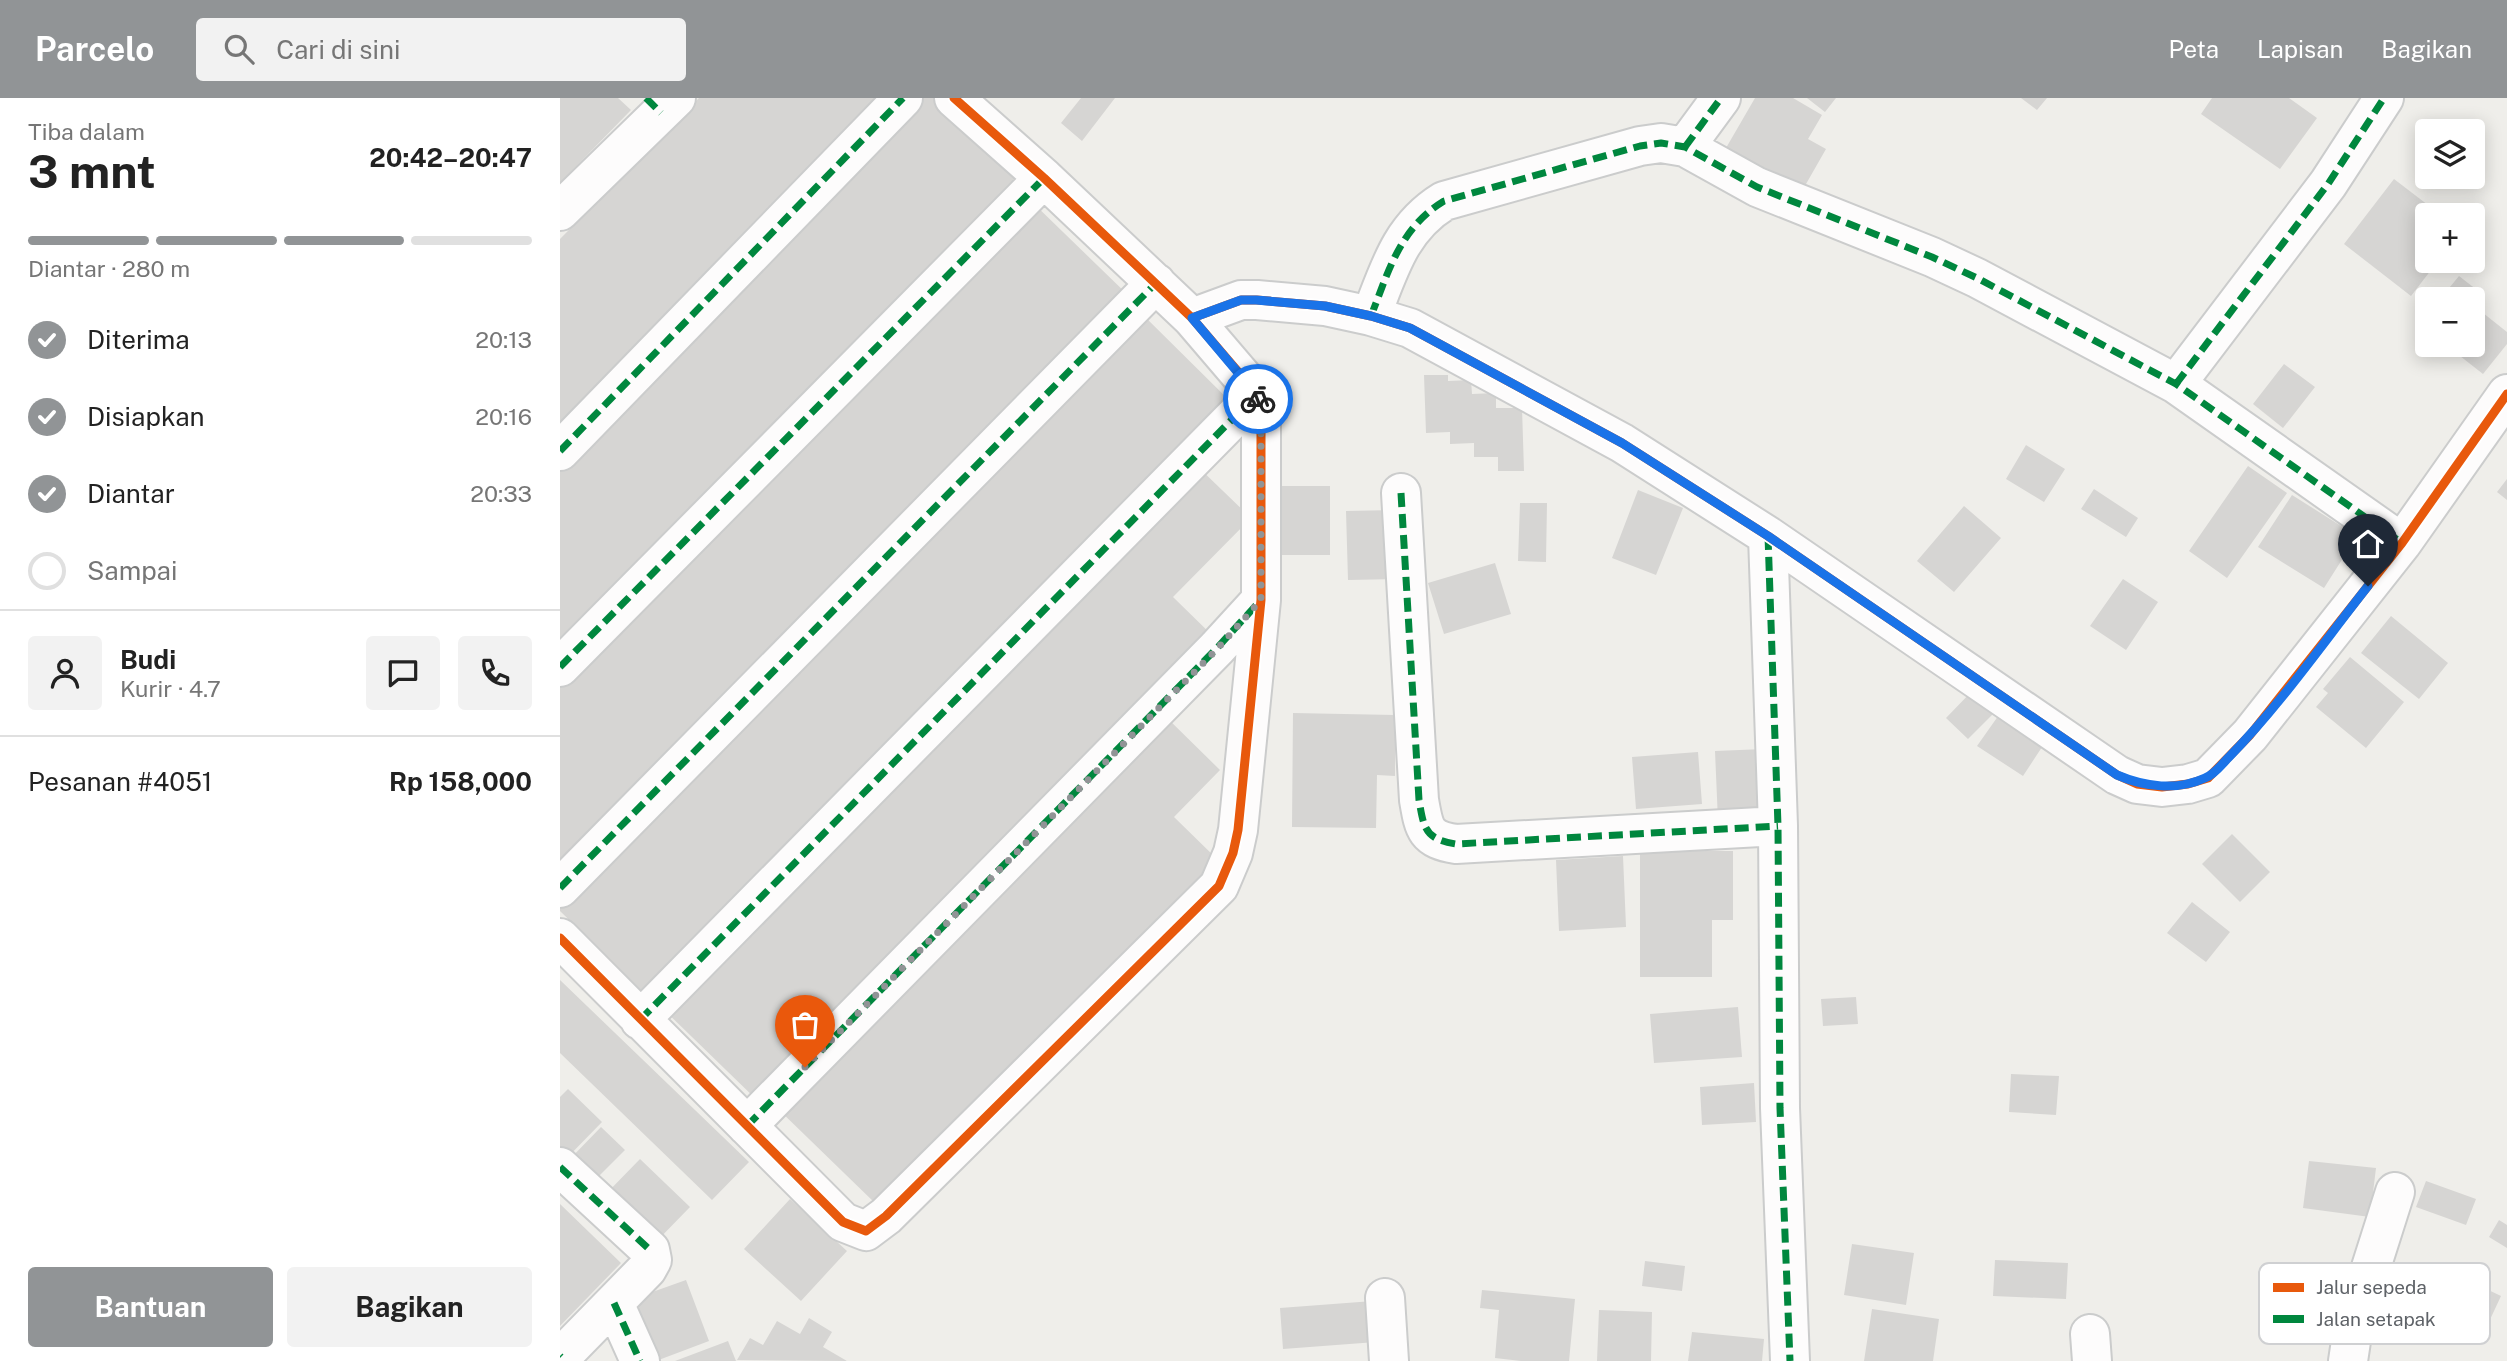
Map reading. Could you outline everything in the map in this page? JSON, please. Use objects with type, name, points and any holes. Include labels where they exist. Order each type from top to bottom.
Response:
[{"type":"street","points":[[560,451],[904,98]]},
{"type":"street","points":[[560,938],[843,1222],[866,1231],[886,1216],[1219,886],[1233,853],[1238,830],[1261,600],[1261,412],[1256,394],[1192,318],[1044,178],[954,98]]},
{"type":"street","points":[[1685,147],[1721,98]]},
{"type":"street","points":[[2176,384],[2328,184],[2384,98]]},
{"type":"street","points":[[560,211],[661,103]]},
{"type":"street","points":[[1371,316],[1408,232],[1429,210],[1444,201],[1640,146],[1661,144],[1685,147],[1757,187],[1932,257],[1977,278],[2176,384],[2402,544]]},
{"type":"street","points":[[560,667],[1044,178]]},
{"type":"street","points":[[560,888],[1156,283]]},
{"type":"street","points":[[1192,318],[1241,300],[1256,300],[1325,306],[1410,328],[1622,443],[1768,536],[2117,775],[2137,784],[2162,787],[2208,778],[2250,735],[2402,544],[2507,394]]},
{"type":"street","points":[[640,1020],[1256,394]]},
{"type":"street","points":[[1401,493],[1419,800],[1422,820],[1428,832],[1438,841],[1456,844],[1779,825]]},
{"type":"street","points":[[1768,536],[1779,825],[1780,1108],[1790,1361]]},
{"type":"street","points":[[747,1126],[1217,649],[1261,600]]},
{"type":"street","points":[[560,1167],[650,1250],[652,1260],[560,1357]]},
{"type":"street","points":[[2372,1263],[2395,1192]]},
{"type":"street","points":[[1385,1297],[1389,1361]]},
{"type":"street","points":[[614,1303],[640,1361]]},
{"type":"building","points":[[560,98],[618,98],[631,110],[560,183]]},
{"type":"building","points":[[699,98],[899,98],[560,441],[560,239]]},
{"type":"building","points":[[914,98],[934,98],[1026,187],[560,659],[560,456]]},
{"type":"building","points":[[1081,98],[1115,98],[1082,141],[1061,123]]},
{"type":"building","points":[[1755,98],[1793,98],[1822,115],[1808,139],[1826,149],[1802,191],[1726,148]]},
{"type":"building","points":[[1807,98],[1836,98],[1825,112]]},
{"type":"building","points":[[2021,98],[2047,98],[2037,110]]},
{"type":"building","points":[[2212,98],[2289,98],[2317,118],[2280,169],[2201,114]]},
{"type":"building","points":[[2394,179],[2425,203],[2415,203],[2415,273],[2429,273],[2418,287],[2415,287],[2411,296],[2344,244]]},
{"type":"building","points":[[1029,199],[1131,298],[560,877],[560,674]]},
{"type":"building","points":[[2459,276],[2473,287],[2450,287]]},
{"type":"building","points":[[1138,310],[1239,410],[654,1003],[560,911],[560,896]]},
{"type":"building","points":[[2485,315],[2507,332],[2507,344],[2483,374],[2461,357],[2485,357]]},
{"type":"building","points":[[2284,364],[2315,387],[2283,428],[2253,404]]},
{"type":"building","points":[[1424,375],[1448,375],[1448,381],[1471,380],[1472,394],[1496,393],[1496,408],[1522,408],[1524,471],[1498,471],[1498,457],[1474,457],[1474,443],[1450,444],[1450,432],[1426,433]]},
{"type":"building","points":[[2026,445],[2065,469],[2044,502],[2006,479]]},
{"type":"building","points":[[1193,462],[1251,518],[1173,597],[1217,640],[760,1103],[658,1004]]},
{"type":"building","points":[[2248,466],[2287,493],[2227,578],[2189,551]]},
{"type":"building","points":[[2507,479],[2507,500],[2497,492]]},
{"type":"building","points":[[1280,486],[1330,486],[1330,555],[1280,555]]},
{"type":"building","points":[[2094,489],[2138,518],[2126,537],[2081,509]]},
{"type":"building","points":[[1638,490],[1683,508],[1656,575],[1612,558]]},
{"type":"building","points":[[2292,495],[2357,536],[2324,588],[2258,547]]},
{"type":"building","points":[[1520,503],[1547,503],[1546,562],[1518,561]]},
{"type":"building","points":[[1964,506],[2001,538],[1954,592],[1917,561]]},
{"type":"building","points":[[1396,510],[1398,579],[1348,580],[1346,511]]},
{"type":"building","points":[[1495,563],[1511,614],[1444,634],[1428,583]]},
{"type":"building","points":[[2123,579],[2158,602],[2126,650],[2090,626]]},
{"type":"building","points":[[2391,616],[2448,663],[2419,699],[2361,653]]},
{"type":"building","points":[[2350,657],[2404,702],[2366,748],[2316,707],[2328,693],[2323,689]]},
{"type":"building","points":[[1974,689],[1997,710],[1968,739],[1946,718]]},
{"type":"building","points":[[2001,712],[2046,741],[2023,776],[1977,746]]},
{"type":"building","points":[[1162,713],[1220,770],[1174,817],[1218,860],[877,1205],[775,1106]]},
{"type":"building","points":[[1293,713],[1395,715],[1395,776],[1377,775],[1376,828],[1292,827]]},
{"type":"building","points":[[1764,749],[1767,820],[1718,821],[1715,751]]},
{"type":"building","points":[[1698,752],[1702,804],[1636,809],[1632,757]]},
{"type":"building","points":[[2232,834],[2270,872],[2240,902],[2202,864]]},
{"type":"building","points":[[1640,851],[1733,851],[1733,920],[1712,920],[1712,977],[1640,977]]},
{"type":"building","points":[[1623,856],[1626,927],[1559,931],[1556,860]]},
{"type":"building","points":[[2192,902],[2230,932],[2206,962],[2167,933]]},
{"type":"building","points":[[560,980],[749,1162],[712,1200],[560,1053]]},
{"type":"building","points":[[1856,997],[1858,1024],[1823,1026],[1821,999]]},
{"type":"building","points":[[1738,1007],[1742,1057],[1654,1063],[1650,1014]]},
{"type":"building","points":[[2011,1074],[2059,1076],[2056,1115],[2009,1112]]},
{"type":"building","points":[[1754,1083],[1756,1122],[1702,1125],[1700,1087]]},
{"type":"building","points":[[568,1089],[602,1122],[562,1163],[560,1097]]},
{"type":"building","points":[[601,1127],[625,1150],[590,1185],[567,1162]]},
{"type":"building","points":[[640,1159],[690,1207],[652,1246],[602,1198]]},
{"type":"building","points":[[2309,1161],[2376,1168],[2370,1217],[2303,1208]]},
{"type":"building","points":[[2426,1181],[2476,1199],[2466,1225],[2416,1207]]},
{"type":"building","points":[[790,1199],[847,1251],[801,1301],[744,1249]]},
{"type":"building","points":[[560,1204],[621,1263],[560,1326]]},
{"type":"building","points":[[2499,1220],[2507,1225],[2507,1248],[2489,1237]]},
{"type":"building","points":[[1852,1244],[1914,1253],[1906,1305],[1844,1295]]},
{"type":"building","points":[[1995,1260],[2068,1263],[2066,1299],[1993,1296]]},
{"type":"building","points":[[1645,1261],[1685,1266],[1682,1291],[1642,1286]]},
{"type":"building","points":[[686,1280],[709,1341],[656,1361],[630,1300]]},
{"type":"building","points":[[1482,1290],[1575,1299],[1569,1361],[1495,1358],[1499,1310],[1480,1308]]},
{"type":"building","points":[[2490,1291],[2501,1296],[2490,1320]]},
{"type":"building","points":[[1373,1301],[1376,1342],[1283,1349],[1280,1308]]},
{"type":"building","points":[[1872,1309],[1939,1319],[1933,1361],[1864,1361]]},
{"type":"building","points":[[1599,1310],[1652,1312],[1651,1361],[1597,1361]]},
{"type":"building","points":[[809,1318],[832,1332],[823,1347],[847,1361],[737,1360],[750,1338],[763,1345],[777,1321],[800,1334]]},
{"type":"building","points":[[1692,1332],[1764,1339],[1762,1361],[1688,1361]]},
{"type":"building","points":[[728,1341],[736,1361],[675,1361]]},
{"type":"marked path","points":[[646,98],[661,113]]},
{"type":"marked path","points":[[560,451],[903,98]]},
{"type":"marked path","points":[[1685,147],[1721,98]]},
{"type":"marked path","points":[[2176,384],[2328,184],[2384,98]]},
{"type":"marked path","points":[[1371,316],[1390,267],[1406,237],[1429,212],[1444,201],[1640,146],[1661,143],[1685,147],[1757,187],[1932,257],[1977,278],[2176,384],[2402,543]]},
{"type":"marked path","points":[[560,667],[1044,178]]},
{"type":"marked path","points":[[560,888],[1156,283]]},
{"type":"marked path","points":[[640,1020],[1257,394]]},
{"type":"marked path","points":[[1401,493],[1419,800],[1425,825],[1432,836],[1456,844],[1778,826]]},
{"type":"marked path","points":[[1768,536],[1778,826],[1780,1108],[1790,1361]]},
{"type":"marked path","points":[[747,1126],[1260,601]]},
{"type":"marked path","points":[[560,1167],[650,1250]]},
{"type":"marked path","points":[[614,1303],[640,1361]]},
{"type":"cycle path","points":[[560,938],[843,1222],[866,1231],[886,1216],[1219,886],[1233,853],[1238,830],[1261,600],[1261,412],[1257,394],[1192,318],[1044,178],[954,98]]},
{"type":"cycle path","points":[[1192,318],[1241,300],[1257,300],[1325,306],[1410,328],[1622,443],[1768,536],[2117,775],[2137,784],[2162,787],[2208,778],[2250,735],[2402,543],[2507,394]]},
{"type":"way so far","points":[[805,1067],[1217,649],[1261,600],[1261,412],[1258,399]]},
{"type":"route","points":[[1258,399],[1192,318],[1241,300],[1256,300],[1325,306],[1410,328],[1622,443],[1768,536],[2117,775],[2137,784],[2162,787],[2208,778],[2250,735],[2368,586]]}]
